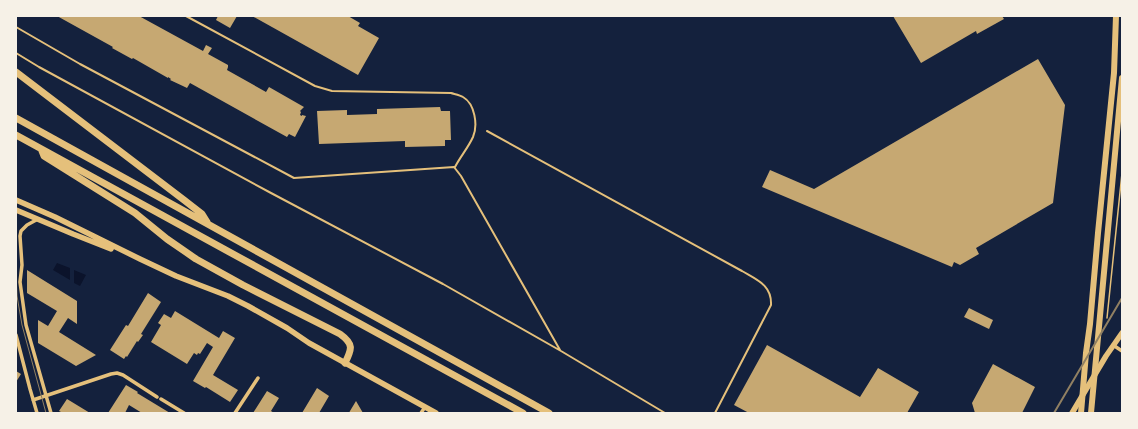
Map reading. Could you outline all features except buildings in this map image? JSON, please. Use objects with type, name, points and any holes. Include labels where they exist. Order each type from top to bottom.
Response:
[{"type":"highway","points":[[1081,413],[1114,73],[1116,16]]},
{"type":"highway","points":[[16,72],[202,214],[208,223]]},
{"type":"highway","points":[[1091,413],[1122,78]]},
{"type":"highway","points":[[16,118],[549,413]]},
{"type":"highway","points":[[16,135],[523,413]]},
{"type":"highway","points":[[42,149],[44,156],[135,213],[196,260],[340,334],[348,340],[351,348],[345,363]]},
{"type":"main road","points":[[16,200],[55,217],[176,276],[228,296],[278,322],[309,343],[436,413]]},
{"type":"main road","points":[[16,210],[73,234],[140,259]]},
{"type":"main road","points":[[1072,413],[1122,328]]},
{"type":"main road","points":[[1113,345],[1122,333]]},
{"type":"street","points":[[38,219],[21,231],[22,265],[20,282],[26,325],[51,413]]},
{"type":"street","points":[[16,335],[37,413]]},
{"type":"street","points":[[1113,345],[1122,351]]},
{"type":"street","points":[[33,400],[117,373],[123,375],[184,413]]},
{"type":"street","points":[[235,413],[258,378]]},
{"type":"street","points":[[421,413],[425,407]]},
{"type":"lane","points":[[186,16],[315,86],[332,91],[451,93],[463,97],[474,113],[475,126],[473,137],[454,168]]},
{"type":"lane","points":[[16,27],[80,64],[294,178],[454,168]]},
{"type":"lane","points":[[16,53],[258,186],[443,284],[666,413]]},
{"type":"lane","points":[[488,131],[742,271],[768,289],[771,298],[771,305],[715,413]]},
{"type":"lane","points":[[454,168],[461,176],[561,351]]},
{"type":"path","points":[[1112,279],[1122,173]]},
{"type":"water","points":[[57,263],[70,268],[70,280],[53,270]]},
{"type":"water","points":[[74,270],[86,275],[80,286],[74,283]]},
{"type":"tram line","points":[[16,273],[17,296],[22,325],[46,413]]},
{"type":"railway","points":[[1054,413],[1122,298]]}]
